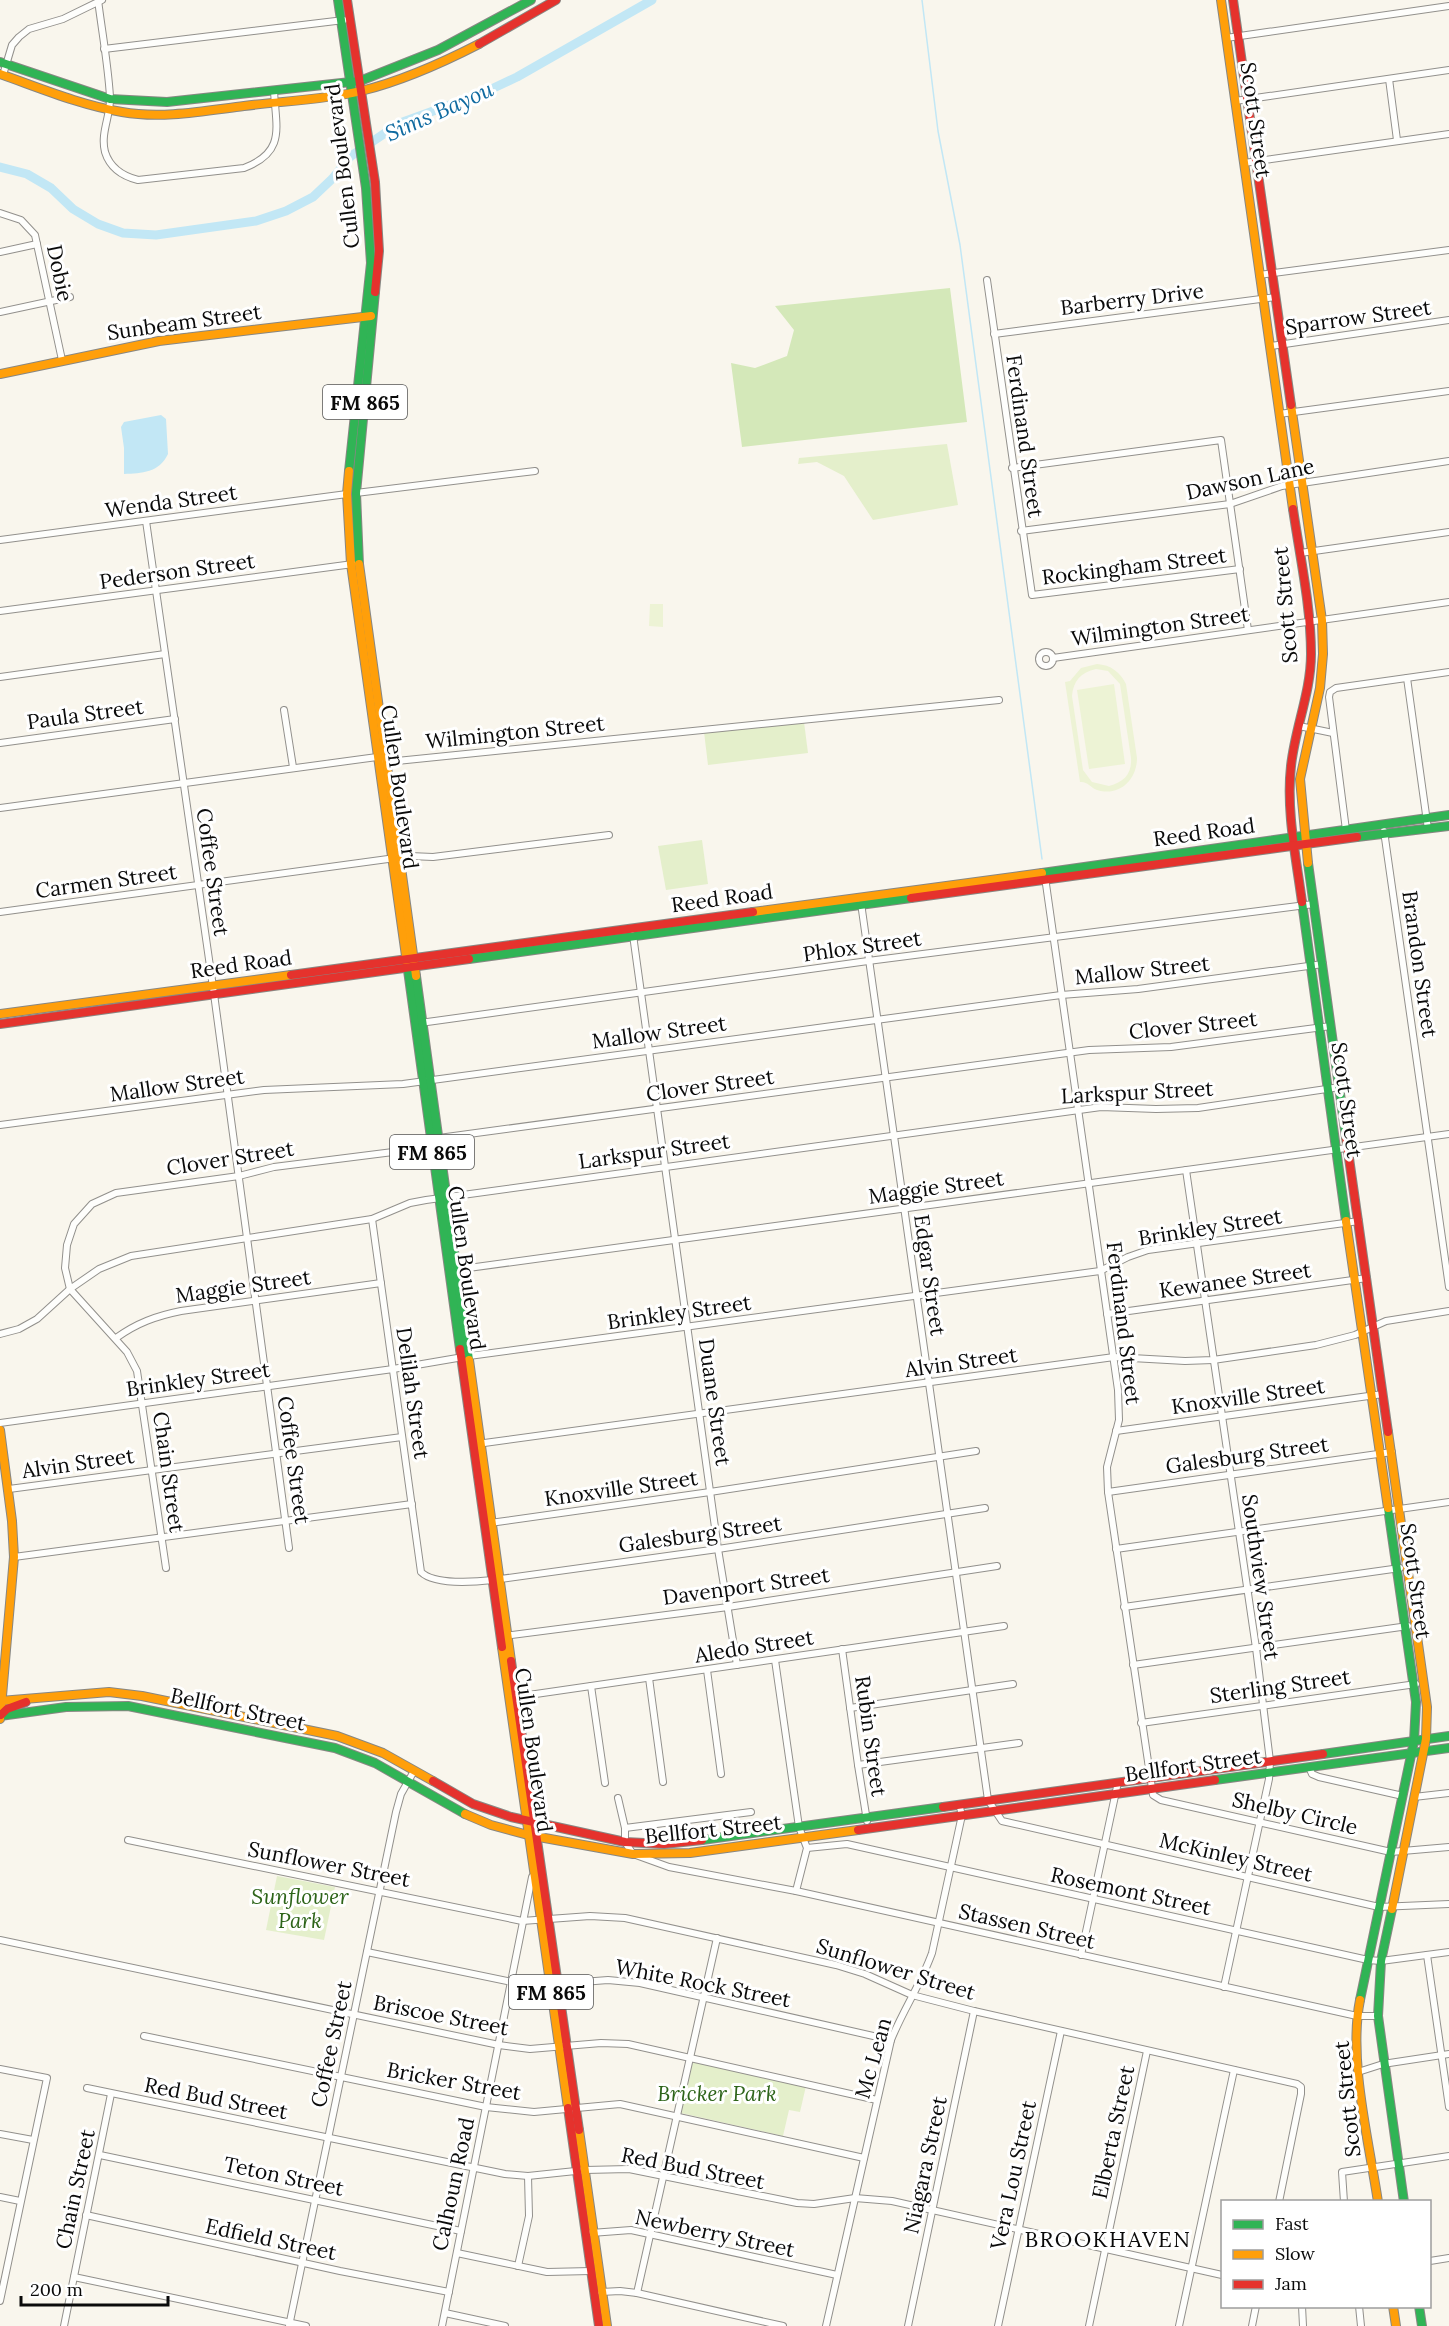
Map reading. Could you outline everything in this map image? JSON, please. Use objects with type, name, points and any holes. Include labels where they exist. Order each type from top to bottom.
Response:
[{"type":"main road","name":"Cullen Boulevard","points":[[338,0],[346,20]]},
{"type":"main road","name":"Cullen Boulevard","points":[[347,0],[346,20],[357,92],[356,111],[366,188],[372,197]]},
{"type":"main road","points":[[4,63],[109,104],[195,100],[274,91],[355,81],[438,50],[531,0]]},
{"type":"main road","points":[[2,74],[64,97],[109,104],[152,115],[196,112],[357,92],[444,60],[494,36],[556,0]]},
{"type":"main road","name":"Scott Street","points":[[1221,0],[1309,622],[1311,656],[1308,687],[1289,783],[1294,842],[1417,1716],[1414,1741],[1357,2016],[1358,2072],[1378,2200]]},
{"type":"main road","name":"Scott Street","points":[[1233,0],[1322,620],[1323,654],[1320,688],[1300,779],[1304,840],[1427,1707],[1424,1751],[1381,1961],[1378,2016],[1404,2200]]},
{"type":"main road","points":[[438,50],[444,60]]},
{"type":"main road","name":"Cullen Boulevard","points":[[352,494],[361,449],[365,370],[379,251],[372,197],[375,182],[364,105],[357,92]]},
{"type":"main road","points":[[195,100],[196,112]]},
{"type":"main road","points":[[1252,220],[1265,219]]},
{"type":"main road","name":"Sunbeam Street","points":[[0,374],[159,341],[370,316]]},
{"type":"main road","name":"Cullen Boulevard","points":[[365,370],[355,420],[352,494],[355,563],[372,686],[387,762],[396,858]]},
{"type":"main road","points":[[355,420],[359,422],[357,442],[361,449]]},
{"type":"main road","name":"Cullen Boulevard","points":[[372,686],[377,757],[396,858],[531,1822],[533,1873],[545,1921]]},
{"type":"main road","name":"Reed Road","points":[[0,1024],[24,1016],[1294,842],[1346,830],[1449,814]]},
{"type":"main road","name":"Reed Road","points":[[1304,840],[1385,836],[1449,826]]},
{"type":"main road","name":"Reed Road","points":[[0,1014],[24,1016]]},
{"type":"main road","points":[[0,1430],[9,1489],[14,1557],[0,1717]]},
{"type":"main road","name":"Bellfort Street","points":[[1,1702],[88,1693],[129,1694],[337,1736],[383,1753],[452,1794],[489,1811],[626,1842],[664,1844],[731,1837],[1449,1736]]},
{"type":"main road","points":[[128,1706],[129,1694]]},
{"type":"main road","points":[[64,1695],[66,1707]]},
{"type":"main road","points":[[0,1717],[7,1709],[38,1698]]},
{"type":"main road","name":"Bellfort Street","points":[[0,1717],[66,1707],[128,1706],[266,1733],[335,1748],[375,1763],[446,1804],[491,1825],[532,1836],[633,1854],[664,1854],[803,1838],[1449,1748]]},
{"type":"main road","points":[[196,1719],[199,1707]]},
{"type":"main road","points":[[266,1733],[267,1722]]},
{"type":"main road","points":[[335,1748],[337,1736]]},
{"type":"main road","points":[[1328,1752],[1329,1764]]},
{"type":"main road","points":[[1209,1769],[1210,1781]]},
{"type":"main road","points":[[1049,1791],[1051,1803]]},
{"type":"main road","points":[[446,1804],[452,1794]]},
{"type":"main road","name":"Cullen Boulevard","points":[[532,1836],[598,2292],[599,2326]]},
{"type":"main road","points":[[731,1837],[732,1847]]},
{"type":"main road","name":"Cullen Boulevard","points":[[598,2292],[607,2326]]},
{"type":"main road","points":[[1393,2308],[1396,2326]]},
{"type":"main road","points":[[1419,2308],[1422,2326]]},
{"type":"street","points":[[2,74],[12,45],[29,29],[63,19],[99,1],[109,104],[103,136],[105,153],[114,169],[125,177],[138,180],[244,168],[260,162],[273,147],[276,131],[274,91]]},
{"type":"street","points":[[1226,38],[1449,6]]},
{"type":"street","points":[[104,49],[346,20]]},
{"type":"street","points":[[1235,100],[1449,70]]},
{"type":"street","points":[[1389,79],[1398,140]]},
{"type":"street","points":[[1244,163],[1449,134]]},
{"type":"street","name":"Dobie","points":[[0,213],[21,220],[35,235],[62,360]]},
{"type":"street","points":[[0,252],[37,244]]},
{"type":"street","points":[[1259,275],[1449,249]]},
{"type":"street","name":"Ferdinand Street","points":[[987,280],[1012,468],[1032,595]]},
{"type":"street","points":[[0,312],[70,297]]},
{"type":"street","name":"Barberry Drive","points":[[994,334],[1276,297]]},
{"type":"street","name":"Sparrow Street","points":[[1271,346],[1449,320]]},
{"type":"street","points":[[1280,414],[1449,391]]},
{"type":"street","points":[[1012,468],[1221,440],[1248,630]]},
{"type":"street","name":"Dawson Lane","points":[[1021,531],[1230,504],[1269,489],[1290,484],[1449,461]]},
{"type":"street","name":"Wenda Street","points":[[0,540],[535,471]]},
{"type":"street","name":"Coffee Street","points":[[146,521],[289,1548]]},
{"type":"street","points":[[1300,553],[1449,532]]},
{"type":"street","name":"Pederson Street","points":[[0,611],[355,563]]},
{"type":"street","name":"Rockingham Street","points":[[1032,595],[1240,569]]},
{"type":"street","name":"Wilmington Street","points":[[1053,658],[1449,602]]},
{"type":"street","points":[[0,677],[165,654]]},
{"type":"street","points":[[1346,830],[1330,692],[1336,688],[1449,672]]},
{"type":"street","points":[[1407,678],[1428,829]]},
{"type":"street","name":"Wilmington Street","points":[[387,762],[999,700]]},
{"type":"street","points":[[284,710],[293,767]]},
{"type":"street","name":"Paula Street","points":[[0,743],[175,719]]},
{"type":"street","points":[[1299,726],[1333,732]]},
{"type":"street","points":[[0,808],[377,757],[387,762]]},
{"type":"street","name":"Brandon Street","points":[[1383,824],[1449,1287]]},
{"type":"street","name":"Carmen Street","points":[[0,912],[396,858],[433,857],[609,835]]},
{"type":"street","name":"Ferdinand Street","points":[[1045,876],[1114,1357],[1119,1401],[1116,1431],[1107,1467],[1108,1492],[1149,1778]]},
{"type":"street","name":"Edgar Street","points":[[861,902],[892,1136],[988,1800]]},
{"type":"street","name":"Phlox Street","points":[[419,1023],[868,961],[1314,904]]},
{"type":"street","name":"Duane Street","points":[[632,933],[718,1549],[737,1665]]},
{"type":"street","name":"Mallow Street","points":[[0,1125],[264,1090],[361,1087],[427,1081],[1061,994],[1138,989],[1323,964]]},
{"type":"street","name":"Clover Street","points":[[70,1289],[65,1268],[67,1245],[74,1224],[92,1204],[116,1193],[239,1176],[274,1167],[393,1152],[435,1139],[1069,1052],[1171,1047],[1331,1026]]},
{"type":"street","name":"Larkspur Street","points":[[0,1334],[19,1329],[37,1319],[54,1306],[70,1289],[99,1269],[131,1256],[372,1220],[410,1203],[1101,1107],[1198,1108],[1340,1087]]},
{"type":"street","name":"Maggie Street","points":[[454,1270],[1449,1134]]},
{"type":"street","name":"Southview Street","points":[[1186,1170],[1256,1648],[1270,1761],[1261,1822],[1224,1987]]},
{"type":"street","name":"Delilah Street","points":[[372,1220],[421,1572]]},
{"type":"street","name":"Brinkley Street","points":[[0,1422],[1100,1271],[1128,1257],[1149,1250],[1359,1221]]},
{"type":"street","name":"Kewanee Street","points":[[1107,1314],[1367,1278]]},
{"type":"street","name":"Maggie Street","points":[[116,1338],[132,1327],[154,1317],[381,1282]]},
{"type":"street","name":"Chain Street","points":[[70,1289],[98,1322],[116,1338],[137,1371],[166,1568]]},
{"type":"street","name":"Alvin Street","points":[[478,1444],[1114,1357],[1185,1361],[1213,1360],[1316,1345],[1386,1321],[1449,1311]]},
{"type":"street","name":"Knoxville Street","points":[[1116,1431],[1383,1394]]},
{"type":"street","name":"Alvin Street","points":[[9,1489],[402,1437]]},
{"type":"street","name":"Knoxville Street","points":[[489,1523],[976,1451]]},
{"type":"street","name":"Galesburg Street","points":[[1108,1492],[1392,1452]]},
{"type":"street","points":[[1116,1549],[1449,1502]]},
{"type":"street","points":[[14,1557],[412,1503]]},
{"type":"street","name":"Galesburg Street","points":[[421,1572],[424,1575],[449,1581],[496,1580],[985,1508]]},
{"type":"street","name":"Davenport Street","points":[[504,1636],[728,1607],[997,1566]]},
{"type":"street","points":[[1124,1607],[1408,1567]]},
{"type":"street","points":[[1133,1665],[1416,1625]]},
{"type":"street","name":"Aledo Street","points":[[512,1697],[1004,1626]]},
{"type":"street","name":"Rubin Street","points":[[842,1649],[868,1828]]},
{"type":"street","points":[[775,1660],[799,1827],[807,1848],[796,1892]]},
{"type":"street","points":[[707,1670],[721,1774]]},
{"type":"street","points":[[649,1678],[663,1782]]},
{"type":"street","name":"Sterling Street","points":[[1141,1723],[1425,1683]]},
{"type":"street","points":[[850,1708],[1013,1684]]},
{"type":"street","points":[[591,1686],[605,1783]]},
{"type":"street","points":[[858,1765],[1019,1743]]},
{"type":"street","points":[[1309,1767],[1312,1774],[1319,1777],[1403,1796]]},
{"type":"street","name":"Coffee Street","points":[[290,2324],[396,1812],[407,1782],[414,1771]]},
{"type":"street","points":[[1149,1778],[1151,1790]]},
{"type":"street","points":[[1081,1955],[1118,1782]]},
{"type":"street","name":"Shelby Circle","points":[[1151,1790],[1154,1797],[1161,1800],[1391,1851],[1403,1852],[1449,1847]]},
{"type":"street","points":[[1414,1797],[1449,1793]]},
{"type":"street","points":[[618,1798],[626,1842],[633,1854]]},
{"type":"street","points":[[988,1800],[995,1811]]},
{"type":"street","name":"Mc Lean","points":[[826,2326],[891,2040],[900,2017],[925,1974],[939,1923],[962,1815],[959,1804]]},
{"type":"street","name":"McKinley Street","points":[[995,1811],[1002,1821],[1016,1825],[1379,1907],[1449,1904]]},
{"type":"street","points":[[625,1828],[751,1812]]},
{"type":"street","name":"Sunflower Street","points":[[128,1840],[522,1921],[590,1916],[624,1918],[836,1965],[865,1974],[912,1995],[974,2011],[1297,2084],[1302,2087],[1279,2200]]},
{"type":"street","points":[[664,1844],[664,1854],[669,1867]]},
{"type":"street","name":"Rosemont Street","points":[[807,1848],[847,1844],[1368,1960],[1381,1961],[1449,1952]]},
{"type":"street","name":"Stassen Street","points":[[633,1854],[669,1867],[796,1892],[1357,2016],[1378,2016]]},
{"type":"street","name":"Calhoun Road","points":[[442,2326],[533,1873]]},
{"type":"street","points":[[637,2293],[717,1938]]},
{"type":"street","name":"Briscoe Street","points":[[0,1940],[499,2045],[530,2049],[602,2043],[628,2044],[877,2100]]},
{"type":"street","name":"White Rock Street","points":[[367,1952],[531,1986],[608,1980],[640,1983],[891,2040]]},
{"type":"street","points":[[1428,1955],[1445,2055],[1449,2107]]},
{"type":"street","name":"Niagara Street","points":[[908,2326],[974,2011]]},
{"type":"street","name":"Vera Lou Street","points":[[998,2326],[1061,2031]]},
{"type":"street","name":"Bricker Street","points":[[144,2036],[486,2106],[534,2112],[620,2104],[864,2158]]},
{"type":"street","name":"Elberta Street","points":[[1089,2326],[1147,2051]]},
{"type":"street","points":[[1358,2072],[1383,2064],[1445,2055]]},
{"type":"street","points":[[0,2069],[47,2078],[4,2265],[0,2301]]},
{"type":"street","points":[[1179,2326],[1234,2070]]},
{"type":"street","name":"Red Bud Street","points":[[87,2088],[473,2169],[528,2176],[580,2170],[629,2169],[797,2203],[814,2204],[855,2198],[892,2200],[1221,2275]]},
{"type":"street","name":"Chain Street","points":[[64,2326],[111,2094]]},
{"type":"street","points":[[0,2133],[33,2140]]},
{"type":"street","name":"Teton Street","points":[[100,2155],[461,2231]]},
{"type":"street","points":[[1344,2200],[1342,2172],[1449,2156]]},
{"type":"street","points":[[518,2266],[529,2216],[528,2176]]},
{"type":"street","points":[[0,2197],[20,2201]]},
{"type":"street","name":"Edfield Street","points":[[86,2216],[449,2292]]},
{"type":"street","name":"Newberry Street","points":[[589,2233],[632,2230],[837,2276]]},
{"type":"street","points":[[457,2253],[547,2272],[595,2271]]},
{"type":"street","points":[[1431,2261],[1449,2258]]},
{"type":"street","points":[[74,2277],[306,2326]]},
{"type":"street","points":[[598,2292],[637,2293],[783,2326]]},
{"type":"street","points":[[1252,2326],[1256,2308]]},
{"type":"street","points":[[1302,2308],[1303,2326]]},
{"type":"street","points":[[1359,2308],[1361,2326]]},
{"type":"street","points":[[445,2313],[505,2326]]},
{"type":"green space","points":[[950,288],[967,422],[742,447],[731,363],[755,368],[787,356],[794,330],[775,306]]},
{"type":"green space","points":[[947,444],[958,505],[873,520],[844,476],[817,462],[798,464],[799,458]]},
{"type":"green space","points":[[650,604],[663,604],[663,627],[649,626]]},
{"type":"green space","points":[[1097,664],[1107,666],[1118,673],[1126,684],[1137,758],[1130,780],[1113,791],[1097,790],[1087,783],[1080,782],[1065,682],[1070,681],[1081,668]],"holes":[[[1096,669],[1108,671],[1120,684],[1131,758],[1130,769],[1126,777],[1109,786],[1092,782],[1083,770],[1072,696],[1074,686],[1082,675]]]},
{"type":"green space","points":[[1114,684],[1125,764],[1089,769],[1077,690]]},
{"type":"green space","points":[[804,722],[808,753],[708,765],[704,732]]},
{"type":"green space","points":[[702,840],[708,884],[666,890],[658,846]]},
{"type":"green space","name":"Sunflower Park","points":[[277,1876],[335,1887],[324,1940],[266,1930]]},
{"type":"green space","name":"Bricker Park","points":[[693,2060],[806,2086],[800,2112],[789,2110],[783,2136],[681,2113]]},
{"type":"water","points":[[161,415],[166,419],[168,454],[160,465],[149,471],[124,474],[121,427],[124,422]]},
{"type":"waterway","name":"Sims Bayou","points":[[0,167],[27,174],[51,188],[73,209],[98,224],[123,233],[156,235],[256,221],[286,211],[313,197],[351,156],[400,123],[483,93],[517,77],[652,0]]},
{"type":"waterway","points":[[922,0],[938,131],[960,245],[1042,859]]},
{"type":"traffic: fast","points":[[338,0],[366,188],[371,263],[349,471]]},
{"type":"traffic: fast","points":[[0,62],[110,99],[167,102],[360,81],[438,50],[531,0]]},
{"type":"traffic: fast","points":[[359,564],[356,493],[375,292]]},
{"type":"traffic: fast","points":[[1042,873],[1449,815]]},
{"type":"traffic: fast","points":[[1357,837],[1449,826]]},
{"type":"traffic: fast","points":[[1308,863],[1346,1137]]},
{"type":"traffic: fast","points":[[469,959],[911,898]]},
{"type":"traffic: fast","points":[[1302,902],[1346,1221]]},
{"type":"traffic: fast","points":[[407,963],[460,1349]]},
{"type":"traffic: fast","points":[[416,976],[469,1360]]},
{"type":"traffic: fast","points":[[1360,2000],[1414,1741],[1416,1702],[1388,1508]]},
{"type":"traffic: fast","points":[[0,1716],[66,1707],[128,1706],[335,1748],[375,1763],[465,1814]]},
{"type":"traffic: fast","points":[[1323,1754],[1449,1736]]},
{"type":"traffic: fast","points":[[1215,1780],[1449,1748]]},
{"type":"traffic: fast","points":[[702,1840],[943,1807]]},
{"type":"traffic: fast","points":[[1392,1909],[1381,1961],[1378,2016],[1404,2200]]},
{"type":"traffic: fast","points":[[1419,2308],[1422,2326]]},
{"type":"traffic: slow","points":[[1221,0],[1293,509]]},
{"type":"traffic: slow","points":[[0,74],[60,96],[106,109],[137,114],[168,114],[318,98],[361,91],[422,71],[479,44]]},
{"type":"traffic: slow","points":[[0,374],[159,341],[371,316]]},
{"type":"traffic: slow","points":[[1291,405],[1322,620],[1323,654],[1320,688],[1300,779],[1308,863]]},
{"type":"traffic: slow","points":[[349,471],[347,494],[351,564],[407,963]]},
{"type":"traffic: slow","points":[[359,564],[416,976]]},
{"type":"traffic: slow","points":[[753,912],[1042,873]]},
{"type":"traffic: slow","points":[[0,1014],[291,975]]},
{"type":"traffic: slow","points":[[1346,1221],[1388,1508]]},
{"type":"traffic: slow","points":[[469,1360],[511,1661]]},
{"type":"traffic: slow","points":[[0,1430],[12,1521],[14,1557],[0,1719]]},
{"type":"traffic: slow","points":[[1388,1432],[1427,1707],[1426,1739],[1392,1909]]},
{"type":"traffic: slow","points":[[502,1647],[568,2108]]},
{"type":"traffic: slow","points":[[0,1701],[109,1692],[142,1696],[337,1736],[383,1753],[433,1781]]},
{"type":"traffic: slow","points":[[465,1814],[491,1825],[528,1835],[633,1854],[690,1853],[858,1830]]},
{"type":"traffic: slow","points":[[1360,2000],[1356,2048],[1358,2074],[1378,2200]]},
{"type":"traffic: slow","points":[[579,2130],[607,2326]]},
{"type":"traffic: slow","points":[[1393,2308],[1396,2326]]},
{"type":"traffic: jam","points":[[347,0],[375,182],[379,251],[375,292]]},
{"type":"traffic: jam","points":[[479,44],[556,0]]},
{"type":"traffic: jam","points":[[1233,0],[1291,405]]},
{"type":"traffic: jam","points":[[1293,509],[1311,636],[1310,668],[1293,752],[1290,783],[1292,834],[1302,902]]},
{"type":"traffic: jam","points":[[911,898],[1357,837]]},
{"type":"traffic: jam","points":[[291,975],[753,912]]},
{"type":"traffic: jam","points":[[0,1024],[469,959]]},
{"type":"traffic: jam","points":[[1346,1137],[1388,1432]]},
{"type":"traffic: jam","points":[[460,1349],[502,1647]]},
{"type":"traffic: jam","points":[[511,1661],[579,2130]]},
{"type":"traffic: jam","points":[[1,1715],[7,1709],[26,1702]]},
{"type":"traffic: jam","points":[[943,1807],[1323,1754]]},
{"type":"traffic: jam","points":[[858,1830],[1215,1780]]},
{"type":"traffic: jam","points":[[433,1781],[473,1804],[511,1817],[625,1842],[664,1844],[702,1840]]},
{"type":"traffic: jam","points":[[568,2108],[599,2326]]},
{"type":"district","name":"BROOKHAVEN","points":[[1108,2239]]}]
